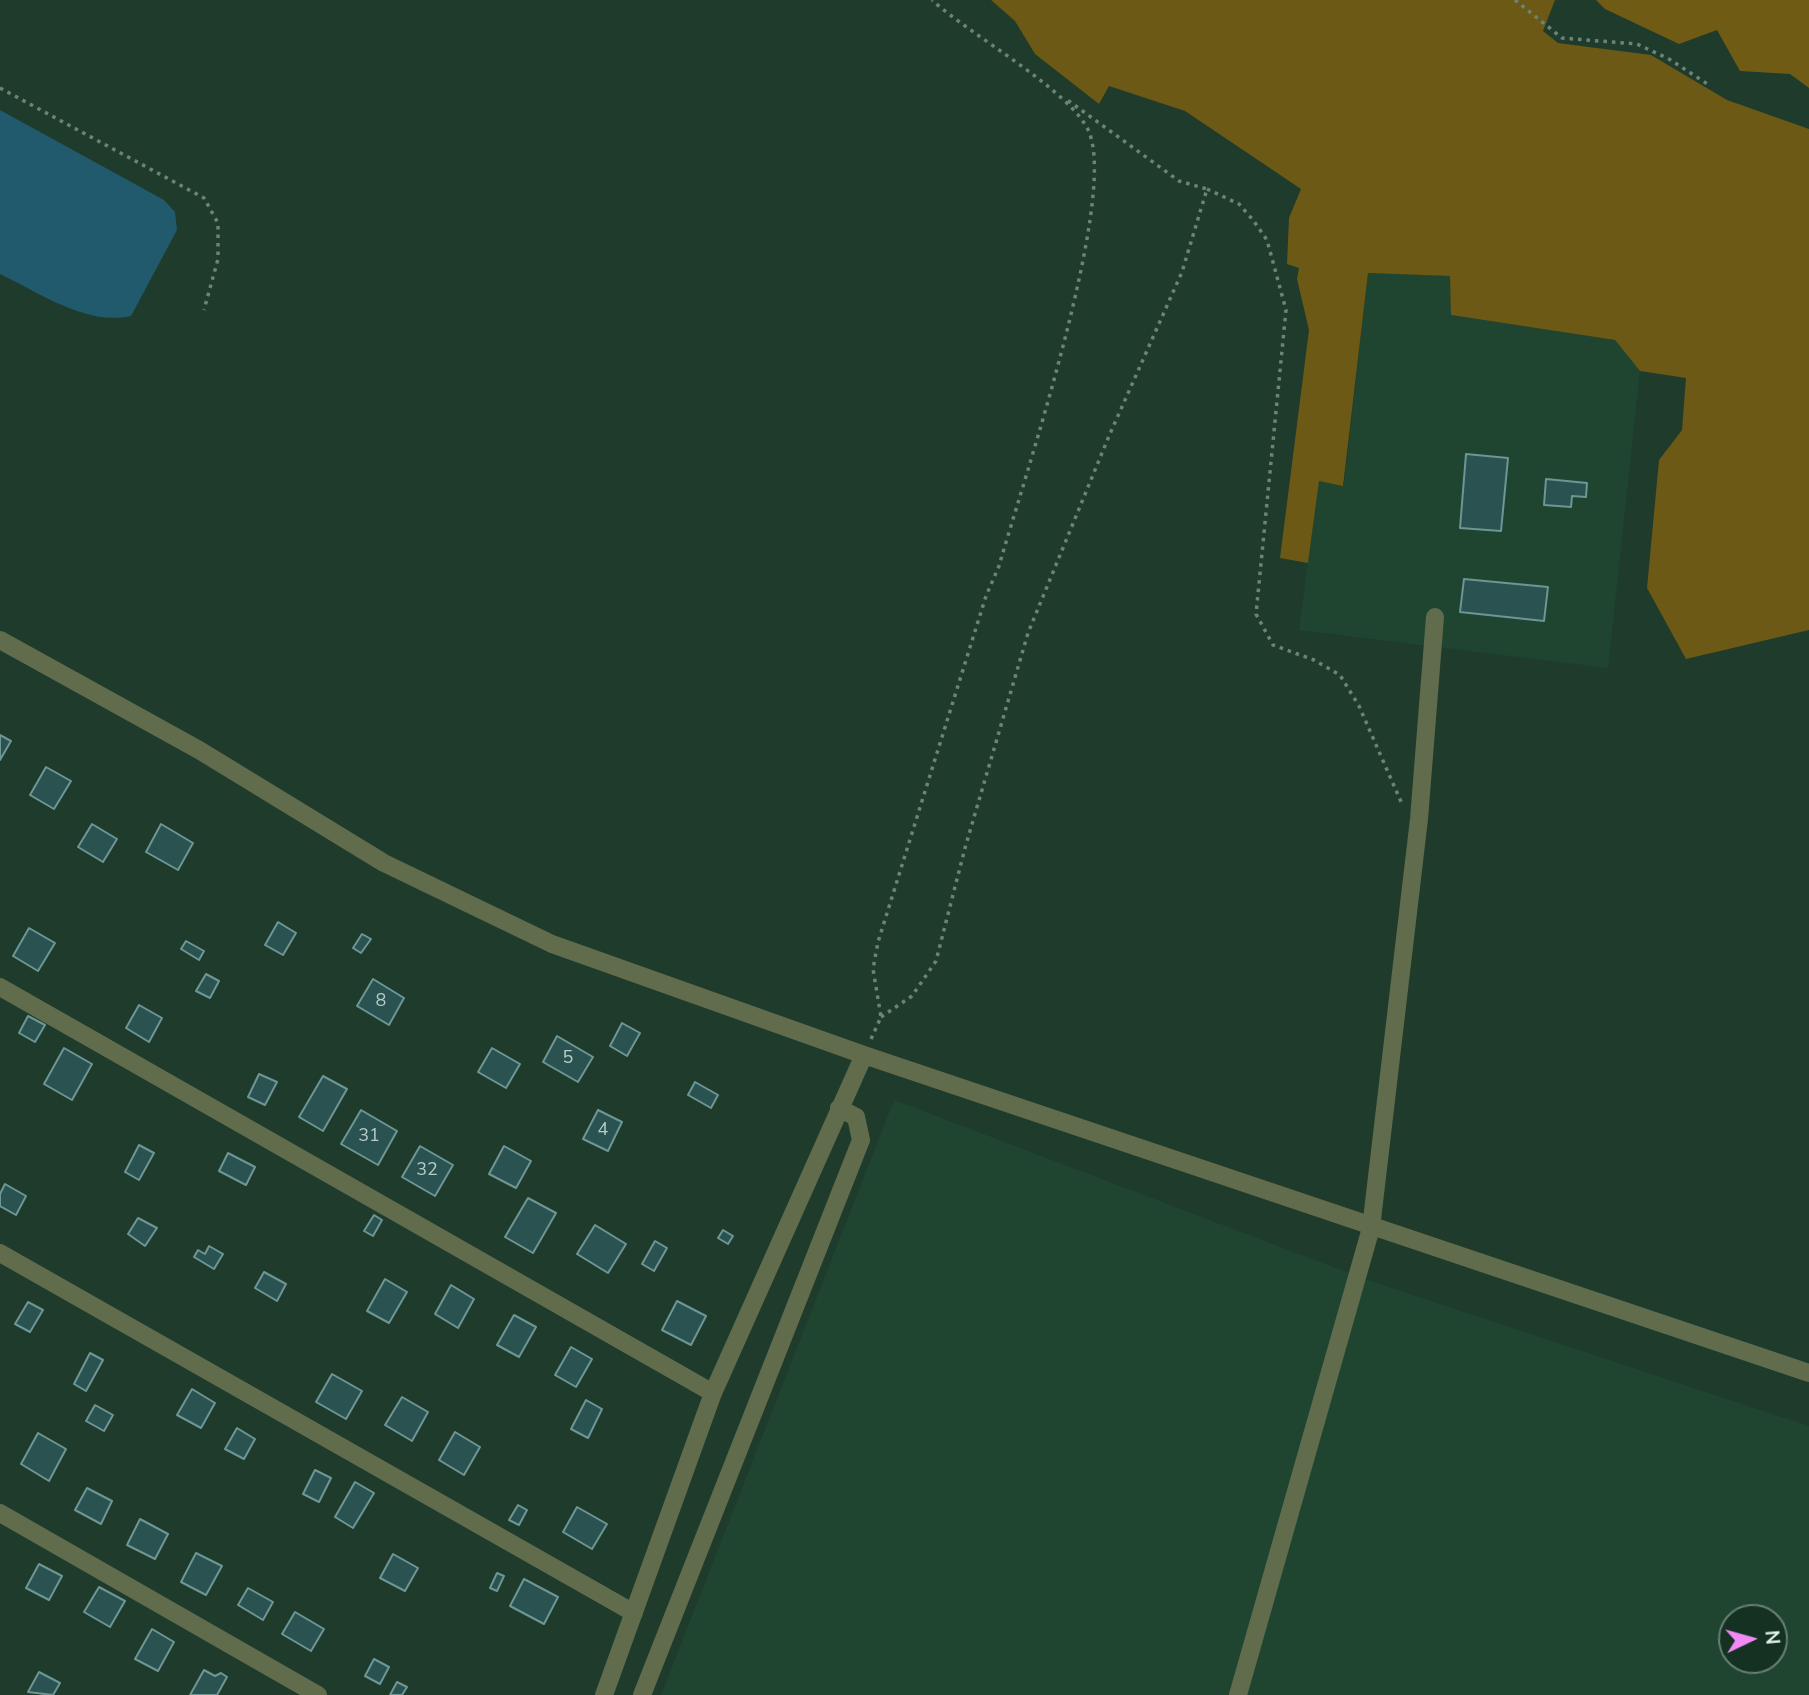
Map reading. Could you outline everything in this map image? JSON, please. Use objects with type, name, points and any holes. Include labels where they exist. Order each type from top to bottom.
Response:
[{"type":"street","points":[[1238,1695],[1371,1228],[1419,819],[1435,617]]},
{"type":"street","points":[[0,640],[198,750],[384,863],[540,938],[864,1055],[1371,1228],[1809,1373]]},
{"type":"street","points":[[0,987],[713,1394]]},
{"type":"street","points":[[604,1695],[713,1394],[864,1055]]},
{"type":"street","points":[[642,1695],[861,1139],[856,1117],[839,1108]]},
{"type":"street","points":[[0,1253],[634,1613]]},
{"type":"street","points":[[0,1513],[318,1695]]},
{"type":"path","points":[[932,0],[957,23],[1179,181],[1207,188],[1239,204],[1267,240],[1286,310],[1256,614],[1273,645],[1314,660],[1340,675],[1359,706],[1404,807],[1419,819]]},
{"type":"path","points":[[1515,0],[1562,38],[1637,44],[1669,59],[1709,85]]},
{"type":"path","points":[[0,88],[204,198],[218,223],[218,259],[204,310]]},
{"type":"path","points":[[881,1017],[873,969],[878,942],[986,596],[999,566],[1070,318],[1096,181],[1089,132],[1062,96]]},
{"type":"path","points":[[864,1055],[881,1017],[912,996],[936,961],[983,782],[1028,633],[1109,436],[1182,272],[1207,188]]},
{"type":"shaded area","points":[[991,0],[1555,0],[1543,31],[1558,43],[1651,55],[1727,100],[1809,129],[1809,630],[1686,659],[1647,588],[1659,460],[1682,430],[1686,378],[1640,371],[1615,340],[1451,315],[1450,276],[1368,273],[1343,486],[1319,481],[1308,563],[1280,558],[1309,330],[1297,279],[1299,268],[1287,264],[1289,218],[1301,189],[1185,111],[1109,86],[1099,104],[1035,54],[1015,21]]},
{"type":"shaded area","points":[[1596,0],[1809,0],[1809,88],[1790,74],[1740,71],[1717,30],[1679,44],[1605,9]]},
{"type":"shaded area","points":[[1368,273],[1451,276],[1451,315],[1615,340],[1640,371],[1608,668],[1299,630],[1319,481],[1344,485]]},
{"type":"shaded area","points":[[894,1100],[1370,1281],[1809,1426],[1809,1695],[661,1695]]},
{"type":"water","points":[[0,110],[164,200],[175,212],[177,230],[131,316],[114,318],[80,312],[0,274]]},
{"type":"building","points":[[1466,454],[1508,458],[1501,531],[1460,528]]},
{"type":"building","points":[[1546,479],[1587,483],[1586,497],[1572,496],[1571,507],[1544,505]]},
{"type":"building","points":[[1464,579],[1548,587],[1544,621],[1460,612]]},
{"type":"building","points":[[0,735],[11,741],[0,760]]},
{"type":"building","points":[[46,767],[71,781],[54,809],[30,795]]},
{"type":"building","points":[[92,824],[117,839],[103,862],[78,847]]},
{"type":"building","points":[[161,824],[193,843],[178,870],[146,852]]},
{"type":"building","points":[[278,922],[296,933],[283,955],[265,945]]},
{"type":"building","points":[[29,928],[55,943],[38,971],[13,956]]},
{"type":"building","points":[[362,934],[371,939],[361,953],[353,948]]},
{"type":"building","points":[[186,941],[204,951],[199,960],[181,949]]},
{"type":"building","points":[[206,974],[219,981],[210,998],[196,991]]},
{"type":"building","points":[[373,979],[404,998],[389,1025],[357,1006]]},
{"type":"building","points":[[139,1005],[162,1018],[149,1042],[126,1028]]},
{"type":"building","points":[[28,1016],[45,1025],[35,1042],[19,1033]]},
{"type":"building","points":[[622,1023],[640,1033],[627,1056],[610,1046]]},
{"type":"building","points":[[557,1036],[593,1057],[578,1082],[543,1062]]},
{"type":"building","points":[[64,1048],[92,1064],[72,1100],[44,1084]]},
{"type":"building","points":[[492,1048],[520,1064],[506,1088],[478,1072]]},
{"type":"building","points":[[259,1074],[277,1082],[265,1105],[248,1097]]},
{"type":"building","points":[[323,1076],[347,1089],[323,1131],[299,1117]]},
{"type":"building","points":[[695,1082],[718,1095],[711,1108],[688,1095]]},
{"type":"building","points":[[361,1110],[397,1131],[378,1165],[341,1144]]},
{"type":"building","points":[[598,1110],[622,1122],[608,1151],[583,1139]]},
{"type":"building","points":[[139,1145],[154,1153],[139,1180],[125,1172]]},
{"type":"building","points":[[420,1146],[453,1165],[435,1196],[402,1177]]},
{"type":"building","points":[[504,1146],[531,1161],[516,1188],[489,1174]]},
{"type":"building","points":[[228,1153],[255,1167],[246,1185],[219,1171]]},
{"type":"building","points":[[5,1184],[26,1196],[16,1215],[0,1206],[0,1194]]},
{"type":"building","points":[[528,1198],[556,1213],[533,1253],[505,1237]]},
{"type":"building","points":[[374,1215],[382,1220],[373,1236],[364,1231]]},
{"type":"building","points":[[138,1218],[157,1228],[145,1246],[128,1234]]},
{"type":"building","points":[[595,1225],[626,1244],[608,1273],[577,1254]]},
{"type":"building","points":[[723,1230],[733,1236],[728,1244],[718,1238]]},
{"type":"building","points":[[655,1241],[667,1248],[654,1271],[642,1264]]},
{"type":"building","points":[[209,1246],[223,1254],[214,1269],[194,1257],[198,1250],[205,1254]]},
{"type":"building","points":[[264,1272],[286,1284],[277,1301],[255,1288]]},
{"type":"building","points":[[385,1279],[407,1292],[389,1323],[367,1311]]},
{"type":"building","points":[[451,1285],[474,1299],[458,1328],[435,1314]]},
{"type":"building","points":[[677,1301],[706,1316],[691,1345],[662,1330]]},
{"type":"building","points":[[28,1302],[43,1310],[30,1332],[15,1324]]},
{"type":"building","points":[[514,1315],[536,1327],[519,1357],[497,1345]]},
{"type":"building","points":[[571,1347],[592,1359],[576,1387],[555,1375]]},
{"type":"building","points":[[90,1353],[103,1360],[86,1391],[74,1384]]},
{"type":"building","points":[[332,1374],[362,1391],[346,1419],[316,1402]]},
{"type":"building","points":[[192,1389],[215,1403],[201,1428],[177,1415]]},
{"type":"building","points":[[402,1397],[428,1412],[412,1441],[385,1425]]},
{"type":"building","points":[[586,1400],[602,1409],[588,1438],[571,1429]]},
{"type":"building","points":[[95,1405],[113,1415],[104,1431],[86,1421]]},
{"type":"building","points":[[237,1428],[255,1439],[244,1459],[225,1449]]},
{"type":"building","points":[[455,1432],[480,1447],[464,1475],[439,1460]]},
{"type":"building","points":[[38,1433],[66,1449],[49,1481],[21,1464]]},
{"type":"building","points":[[315,1470],[331,1478],[319,1502],[303,1494]]},
{"type":"building","points":[[355,1482],[374,1493],[353,1528],[335,1517]]},
{"type":"building","points":[[87,1488],[112,1501],[101,1524],[75,1510]]},
{"type":"building","points":[[518,1505],[527,1510],[519,1525],[509,1520]]},
{"type":"building","points":[[577,1507],[607,1524],[592,1549],[563,1532]]},
{"type":"building","points":[[140,1519],[168,1534],[155,1559],[127,1545]]},
{"type":"building","points":[[196,1553],[222,1566],[206,1595],[181,1582]]},
{"type":"building","points":[[393,1554],[418,1568],[405,1591],[380,1578]]},
{"type":"building","points":[[39,1564],[62,1576],[49,1600],[26,1588]]},
{"type":"building","points":[[497,1573],[504,1576],[497,1591],[490,1588]]},
{"type":"building","points":[[524,1579],[558,1597],[544,1624],[510,1606]]},
{"type":"building","points":[[99,1587],[125,1601],[110,1627],[84,1612]]},
{"type":"building","points":[[248,1588],[273,1602],[263,1620],[238,1605]]},
{"type":"building","points":[[295,1612],[324,1629],[311,1651],[282,1634]]},
{"type":"building","points":[[152,1629],[174,1642],[158,1671],[135,1659]]},
{"type":"building","points":[[374,1659],[389,1667],[380,1684],[365,1676]]},
{"type":"building","points":[[204,1670],[215,1676],[221,1673],[227,1677],[217,1695],[190,1695]]},
{"type":"building","points":[[39,1672],[60,1683],[53,1695],[28,1692]]},
{"type":"building","points":[[397,1682],[407,1687],[402,1695],[390,1695]]}]
